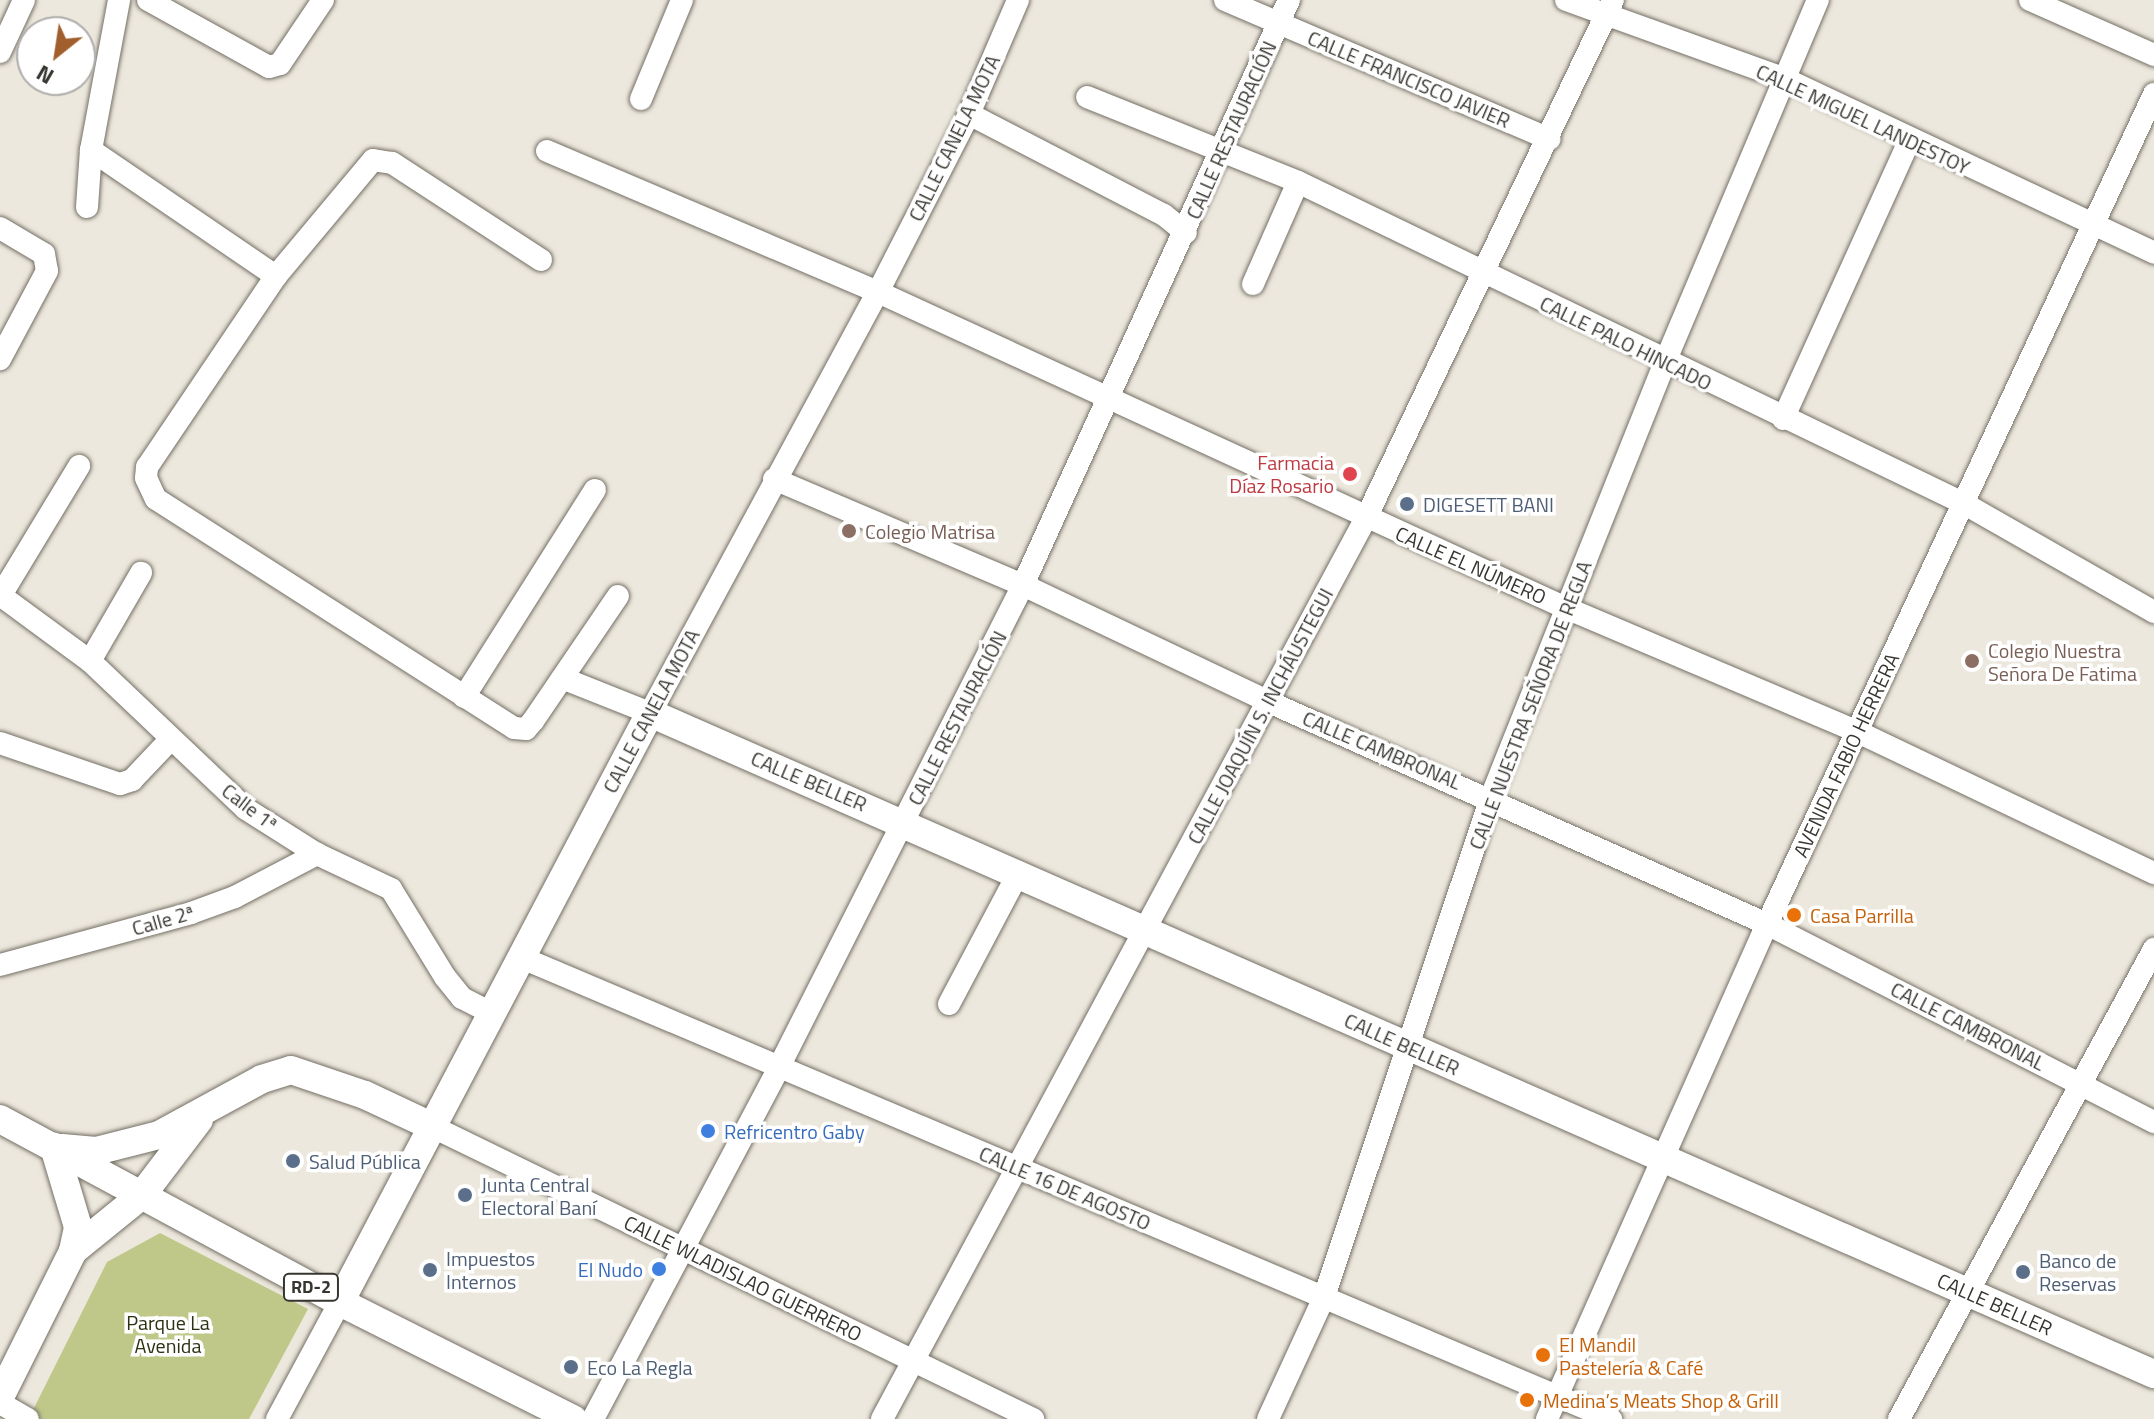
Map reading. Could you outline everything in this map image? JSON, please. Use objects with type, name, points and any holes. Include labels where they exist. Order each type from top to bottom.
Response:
[{"type":"main road","name":"CALLE BELLER","points":[[650,713],[1019,872],[1409,1048],[2154,1374]]},
{"type":"main road","name":"CALLE CANELA MOTA","points":[[340,1302],[429,1125],[492,1013],[650,713]]},
{"type":"main road","name":"CALLE WLADISLAO GUERRERO","points":[[54,1147],[96,1151],[121,1146],[205,1113],[262,1079],[291,1070],[365,1095],[429,1125]]},
{"type":"main road","points":[[73,1251],[142,1195],[205,1113]]},
{"type":"main road","name":"RD-2","points":[[0,1119],[340,1302],[573,1419]]},
{"type":"main road","points":[[0,1397],[73,1251],[78,1227],[54,1147]]},
{"type":"street","points":[[0,52],[24,0]]},
{"type":"street","points":[[87,207],[91,150],[119,0]]},
{"type":"street","points":[[148,0],[269,67],[280,64],[323,0]]},
{"type":"street","points":[[641,99],[682,0]]},
{"type":"street","name":"CALLE CANELA MOTA","points":[[650,713],[878,292],[969,114],[1018,0]]},
{"type":"street","name":"CALLE FRANCISCO JAVIER","points":[[1225,0],[1549,139]]},
{"type":"street","name":"CALLE RESTAURACIÓN","points":[[593,1419],[779,1067],[1023,585],[1186,233],[1220,150],[1289,0]]},
{"type":"street","name":"CALLE MIGUEL LANDESTOY","points":[[1566,0],[1609,8],[1785,79],[2154,253]]},
{"type":"street","name":"CALLE NUESTRA SEÑORA DE REGLA","points":[[1268,1419],[1324,1297],[1491,797],[1665,362],[1818,0]]},
{"type":"street","points":[[2030,0],[2154,55]]},
{"type":"street","name":"CALLE JOAQUÍN S. INCHÁUSTEGUI","points":[[882,1419],[1366,518],[1609,8]]},
{"type":"street","name":"AVENIDA FABIO HERRERA","points":[[1547,1419],[1767,924],[2154,94]]},
{"type":"street","name":"CALLE PALO HINCADO","points":[[1087,97],[1298,182],[1783,419],[1963,503],[2153,610]]},
{"type":"street","points":[[969,114],[1164,215],[1186,233]]},
{"type":"street","points":[[1783,419],[1910,139]]},
{"type":"street","points":[[91,150],[276,276]]},
{"type":"street","name":"CALLE EL NÚMERO","points":[[547,151],[878,292],[1566,608],[1858,732],[2154,873]]},
{"type":"street","points":[[541,260],[380,157],[276,276],[147,467],[146,478],[156,499],[514,728],[526,729],[618,596]]},
{"type":"street","points":[[1253,284],[1298,182]]},
{"type":"street","points":[[0,228],[44,254],[47,271],[0,359]]},
{"type":"street","points":[[0,595],[79,466]]},
{"type":"street","name":"CALLE CAMBRONAL","points":[[774,479],[1023,585],[1269,702],[1491,797],[1767,924],[2154,1122]]},
{"type":"street","points":[[464,697],[595,490]]},
{"type":"street","points":[[90,661],[141,573]]},
{"type":"street","name":"Calle 1ª","points":[[0,595],[90,661],[246,809],[317,854],[391,889],[462,998],[492,1013]]},
{"type":"street","points":[[562,678],[650,713]]},
{"type":"street","points":[[0,743],[120,784],[132,780],[170,740]]},
{"type":"street","name":"Calle 2ª","points":[[0,965],[191,913],[235,897],[317,854]]},
{"type":"street","points":[[949,1004],[1019,872]]},
{"type":"street","points":[[1899,1419],[2154,949]]},
{"type":"street","name":"CALLE 16 DE AGOSTO","points":[[520,957],[1611,1419]]},
{"type":"street","name":"CALLE WLADISLAO GUERRERO","points":[[429,1125],[1033,1419]]},
{"type":"street","name":"CALLE CANELA MOTA","points":[[277,1419],[340,1302]]},
{"type":"street","points":[[0,1403],[28,1419]]},
{"type":"green space","name":"Parque La Avenida","points":[[160,1233],[308,1309],[249,1419],[41,1419],[31,1414],[107,1262]]},
{"type":"place","name":"Farmacia Díaz Rosario","points":[[1350,474]]},
{"type":"place","name":"DIGESETT BANI","points":[[1407,504]]},
{"type":"place","name":"Colegio Matrisa","points":[[849,531]]},
{"type":"place","name":"Colegio Nuestra Señora De Fatima","points":[[1972,661]]},
{"type":"place","name":"Casa Parrilla","points":[[1794,915]]},
{"type":"place","name":"Refricentro Gaby","points":[[708,1131]]},
{"type":"place","name":"Salud Pública","points":[[293,1161]]},
{"type":"place","name":"Junta Central Electoral Baní","points":[[465,1195]]},
{"type":"place","name":"El Nudo","points":[[659,1269]]},
{"type":"place","name":"Impuestos Internos","points":[[430,1270]]},
{"type":"place","name":"Banco de Reservas","points":[[2023,1272]]},
{"type":"place","name":"El Mandil Pastelería & Café","points":[[1543,1355]]},
{"type":"place","name":"Eco La Regla","points":[[571,1367]]},
{"type":"place","name":"Medina’s Meats Shop & Grill","points":[[1527,1400]]}]
